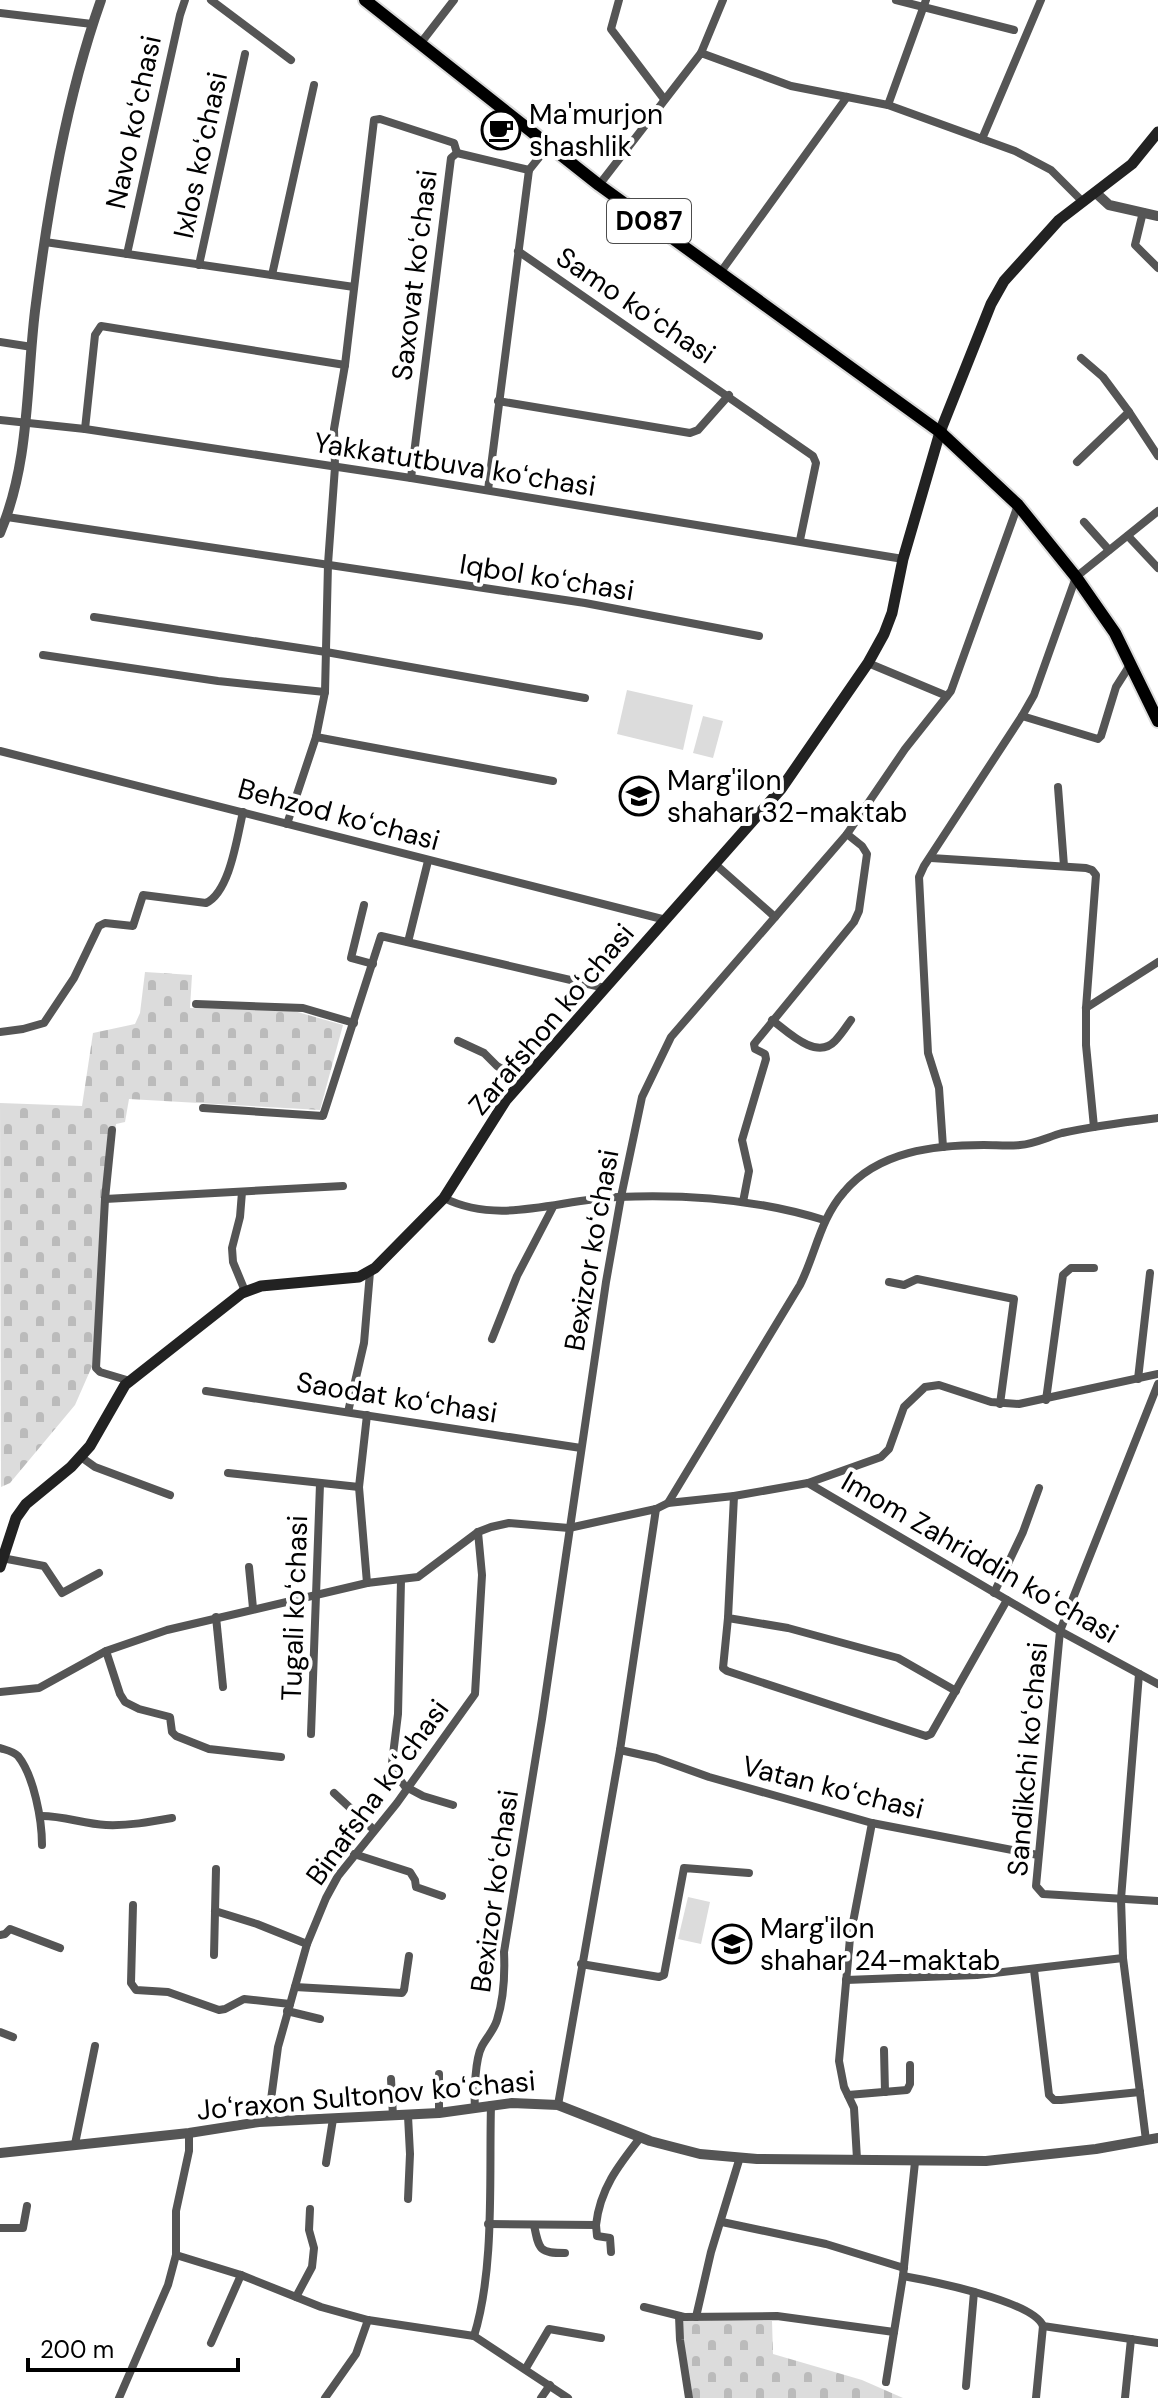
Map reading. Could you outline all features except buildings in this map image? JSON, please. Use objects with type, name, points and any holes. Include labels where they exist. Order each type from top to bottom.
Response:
[{"type":"main road","name":"D087","points":[[365,0],[599,185],[940,432],[1018,505],[1076,577],[1115,633],[1130,665],[1152,695],[1158,721]]},
{"type":"main road","name":"Zarafshon koʻchasi","points":[[370,1272],[444,1198],[506,1100],[781,789],[868,663],[884,634],[940,432],[991,304],[1004,281],[1059,220],[1132,164],[1158,132]]},
{"type":"main road","points":[[1,1563],[16,1518],[26,1504],[81,1457],[130,1381],[245,1291],[261,1286],[359,1277],[370,1272]]},
{"type":"street","points":[[0,533],[22,457],[45,242],[73,98],[101,0]]},
{"type":"street","name":"Navo koʻchasi","points":[[127,254],[185,0]]},
{"type":"street","points":[[211,0],[291,60]]},
{"type":"street","points":[[420,44],[454,0]]},
{"type":"street","points":[[619,0],[611,29],[664,99]]},
{"type":"street","points":[[599,185],[701,53],[723,0]]},
{"type":"street","points":[[896,0],[925,3],[1014,30]]},
{"type":"street","points":[[982,139],[1041,0]]},
{"type":"street","points":[[888,105],[925,3]]},
{"type":"street","points":[[0,13],[92,24]]},
{"type":"street","points":[[701,53],[791,86],[888,105],[1015,151],[1051,170],[1083,202]]},
{"type":"street","name":"Ixlos koʻchasi","points":[[199,265],[245,54]]},
{"type":"street","points":[[272,275],[314,85]]},
{"type":"street","points":[[720,273],[847,97]]},
{"type":"street","points":[[287,824],[316,737],[325,692],[334,429],[345,365],[374,120],[380,119],[454,143],[457,153]]},
{"type":"street","points":[[529,170],[549,145]]},
{"type":"street","name":"Saxovat koʻchasi","points":[[411,478],[451,158],[457,153],[529,170]]},
{"type":"street","name":"Samo koʻchasi","points":[[488,490],[529,170]]},
{"type":"street","points":[[1096,193],[1109,205],[1158,216]]},
{"type":"street","points":[[1143,212],[1135,245],[1158,268]]},
{"type":"street","points":[[45,242],[354,287]]},
{"type":"street","name":"Samo koʻchasi","points":[[518,251],[729,395],[815,459],[800,540]]},
{"type":"street","points":[[85,429],[95,335],[101,326],[345,365]]},
{"type":"street","points":[[0,342],[32,347]]},
{"type":"street","points":[[1081,358],[1103,377],[1158,456]]},
{"type":"street","name":"Samo koʻchasi","points":[[498,401],[690,433],[698,430],[729,395]]},
{"type":"street","points":[[1077,462],[1129,412]]},
{"type":"street","name":"Yakkatutbuva koʻchasi","points":[[0,420],[85,429],[411,478],[903,559]]},
{"type":"street","name":"Bexizor koʻchasi","points":[[475,2108],[476,2074],[481,2049],[497,2022],[501,2001],[504,1952],[581,1448],[621,1197],[642,1097],[671,1037],[847,834],[905,749],[947,696],[959,673],[1018,505]]},
{"type":"street","points":[[943,1147],[939,1088],[928,1053],[920,871],[1034,695],[1076,577],[1158,511]]},
{"type":"street","name":"Iqbol koʻchasi","points":[[7,517],[585,603],[759,636]]},
{"type":"street","points":[[1084,522],[1109,550]]},
{"type":"street","points":[[1128,536],[1158,568]]},
{"type":"street","points":[[94,617],[326,652],[585,698]]},
{"type":"street","points":[[43,655],[218,681],[325,692]]},
{"type":"street","points":[[868,663],[947,696]]},
{"type":"street","points":[[1022,716],[1098,739],[1116,687],[1130,665]]},
{"type":"street","points":[[316,737],[553,781]]},
{"type":"street","name":"Behzod koʻchasi","points":[[0,751],[666,920]]},
{"type":"street","points":[[1058,787],[1064,866]]},
{"type":"street","points":[[0,1032],[44,1023],[74,978],[99,926],[105,923],[133,926],[143,895],[206,903],[212,900],[230,867],[243,812]]},
{"type":"street","points":[[743,1202],[749,1171],[742,1140],[766,1059],[765,1054],[754,1046],[854,922],[859,911],[867,854],[847,834]]},
{"type":"street","points":[[931,858],[1064,866],[1092,870],[1096,875],[1086,1008],[1086,1045],[1094,1127]]},
{"type":"street","points":[[408,942],[428,861]]},
{"type":"street","points":[[715,864],[775,917]]},
{"type":"street","points":[[364,905],[351,958],[373,964]]},
{"type":"street","points":[[203,1108],[323,1116],[381,936],[605,988]]},
{"type":"street","points":[[1086,1008],[1158,962]]},
{"type":"street","points":[[196,1004],[303,1008],[354,1023]]},
{"type":"street","points":[[772,1020],[807,1045],[818,1048],[834,1043],[851,1020]]},
{"type":"street","points":[[458,1041],[484,1053],[497,1066],[523,1081]]},
{"type":"street","points":[[668,1503],[800,1285],[824,1220],[845,1190],[879,1164],[905,1154],[943,1147],[1022,1145],[1094,1127],[1158,1118]]},
{"type":"street","points":[[112,1130],[96,1368],[130,1381]]},
{"type":"street","points":[[105,1199],[343,1186]]},
{"type":"street","points":[[242,1192],[240,1217],[232,1248],[233,1262],[245,1291]]},
{"type":"street","points":[[444,1198],[486,1211],[553,1207],[621,1197],[706,1197],[824,1220]]},
{"type":"street","points":[[492,1339],[520,1268],[553,1207]]},
{"type":"street","points":[[1046,1400],[1063,1275],[1071,1268],[1094,1268]]},
{"type":"street","points":[[348,1412],[364,1343],[370,1272]]},
{"type":"street","points":[[1138,1379],[1150,1273]]},
{"type":"street","points":[[889,1282],[904,1285],[917,1279],[1014,1299],[1000,1404]]},
{"type":"street","points":[[808,1483],[881,1457],[889,1449],[904,1407],[925,1387],[939,1385],[1000,1404],[1019,1404],[1158,1374]]},
{"type":"street","name":"Sandikchi koʻchasi","points":[[1158,1384],[1060,1631],[1036,1886],[1043,1894],[1158,1901]]},
{"type":"street","name":"Saodat koʻchasi","points":[[206,1391],[581,1448]]},
{"type":"street","points":[[367,1415],[359,1487],[367,1583]]},
{"type":"street","points":[[81,1457],[95,1467],[170,1495]]},
{"type":"street","points":[[228,1473],[359,1487]]},
{"type":"street","name":"Imom Zahriddin koʻchasi","points":[[0,1692],[39,1688],[106,1651],[216,1617],[367,1583],[418,1577],[478,1532],[509,1523],[569,1528],[656,1509],[668,1503],[734,1496],[808,1483],[1060,1631],[1158,1684]]},
{"type":"street","name":"Tugali koʻchasi","points":[[311,1734],[320,1484]]},
{"type":"street","points":[[994,1593],[1039,1488]]},
{"type":"street","points":[[734,1496],[723,1668],[727,1671],[926,1736],[931,1734],[1007,1600]]},
{"type":"street","points":[[558,2105],[620,1750],[656,1509]]},
{"type":"street","name":"Binafsha koʻchasi","points":[[268,2122],[278,2047],[288,2008],[307,1944],[326,1898],[354,1854],[407,1788],[475,1694],[482,1575],[478,1532]]},
{"type":"street","points":[[1,1563],[44,1566],[62,1593],[99,1573]]},
{"type":"street","points":[[249,1567],[253,1608]]},
{"type":"street","points":[[401,1580],[394,1772],[407,1788],[453,1805]]},
{"type":"street","points":[[216,1617],[223,1687]]},
{"type":"street","points":[[728,1618],[788,1628],[898,1658],[956,1691]]},
{"type":"street","points":[[106,1651],[122,1698],[133,1707],[170,1717],[176,1736],[209,1749],[281,1757]]},
{"type":"street","points":[[1139,1674],[1121,1899],[1123,1958],[1140,2092],[1152,2139]]},
{"type":"street","points":[[0,1748],[13,1752],[19,1758],[42,1816],[42,1845]]},
{"type":"street","name":"Vatan koʻchasi","points":[[620,1750],[872,1823],[1038,1855]]},
{"type":"street","points":[[334,1793],[374,1830]]},
{"type":"street","points":[[42,1816],[104,1825],[138,1824],[172,1818]]},
{"type":"street","points":[[857,2159],[854,2108],[839,2061],[850,1938],[872,1823]]},
{"type":"street","points":[[354,1854],[410,1872],[416,1887],[442,1896]]},
{"type":"street","points":[[581,1964],[659,1977],[664,1975],[684,1868],[749,1873]]},
{"type":"street","points":[[214,1955],[216,1869]]},
{"type":"street","points":[[133,1905],[131,1983],[136,1990],[168,1992],[219,2010],[244,1999],[288,2008],[320,2019]]},
{"type":"street","points":[[215,1911],[307,1944]]},
{"type":"street","points":[[0,1935],[10,1929],[60,1948]]},
{"type":"street","points":[[295,1987],[402,1993],[409,1956]]},
{"type":"street","points":[[846,1980],[977,1975],[1123,1958]]},
{"type":"street","points":[[1034,1970],[1049,2095],[1054,2100],[1061,2100],[1140,2092]]},
{"type":"street","points":[[0,2032],[13,2037]]},
{"type":"street","points":[[75,2144],[95,2046]]},
{"type":"street","points":[[884,2050],[885,2092]]},
{"type":"street","points":[[848,2095],[908,2089],[910,2065]]},
{"type":"street","points":[[439,2074],[439,2113]]},
{"type":"street","points":[[391,2079],[393,2116]]},
{"type":"street","points":[[474,2336],[486,2278],[491,2105]]},
{"type":"street","name":"Joʻraxon Sultonov koʻchasi","points":[[0,2153],[268,2122],[408,2116],[491,2105],[558,2105],[640,2138],[700,2154],[740,2157],[986,2161],[1096,2149],[1152,2139]]},
{"type":"street","points":[[408,2116],[408,2199]]},
{"type":"street","points":[[326,2163],[333,2119]]},
{"type":"street","points":[[119,2398],[168,2285],[176,2255],[176,2211],[189,2151],[189,2133]]},
{"type":"street","points":[[611,2252],[610,2238],[597,2236],[598,2204],[607,2184],[640,2138]]},
{"type":"street","points":[[696,2317],[711,2252],[740,2157]]},
{"type":"street","points":[[886,2382],[904,2272],[915,2162]]},
{"type":"street","points":[[0,2228],[23,2228],[27,2206]]},
{"type":"street","points":[[296,2297],[312,2267],[314,2248],[309,2230],[310,2209]]},
{"type":"street","points":[[722,2222],[826,2244],[1035,2315],[1043,2326],[1036,2398]]},
{"type":"street","points":[[488,2224],[596,2225]]},
{"type":"street","points":[[534,2225],[541,2249],[546,2253],[565,2253]]},
{"type":"street","points":[[176,2255],[241,2275],[321,2307],[368,2320],[474,2336],[568,2398]]},
{"type":"street","points":[[211,2343],[241,2275]]},
{"type":"street","points":[[966,2386],[974,2292]]},
{"type":"street","points":[[644,2307],[679,2316],[777,2316],[894,2332]]},
{"type":"street","points":[[679,2316],[689,2398]]},
{"type":"street","points":[[325,2398],[356,2354],[368,2320]]},
{"type":"street","points":[[1043,2326],[1158,2343]]},
{"type":"street","points":[[526,2368],[549,2329],[601,2338]]},
{"type":"street","points":[[1125,2398],[1131,2339]]},
{"type":"street","points":[[541,2398],[550,2385]]},
{"type":"green space","points":[[627,690],[693,705],[683,750],[617,734]]},
{"type":"green space","points":[[703,716],[723,721],[713,758],[693,753]]},
{"type":"green space","points":[[145,972],[192,975],[190,1008],[294,1011],[343,1025],[320,1110],[129,1099],[125,1122],[116,1124],[93,1364],[75,1405],[10,1483],[1,1487],[0,1103],[82,1106],[93,1033],[135,1024],[140,1013]]},
{"type":"green space","points":[[688,1897],[710,1902],[701,1944],[678,1939]]},
{"type":"green space","points":[[681,2319],[772,2321],[773,2354],[862,2380],[903,2398],[690,2398]]},
{"type":"place","name":"Ma'murjon shashlik","points":[[501,130]]},
{"type":"place","name":"Marg'ilon shahar 32-maktab","points":[[639,796]]},
{"type":"place","name":"Marg'ilon shahar 24-maktab","points":[[732,1944]]}]
